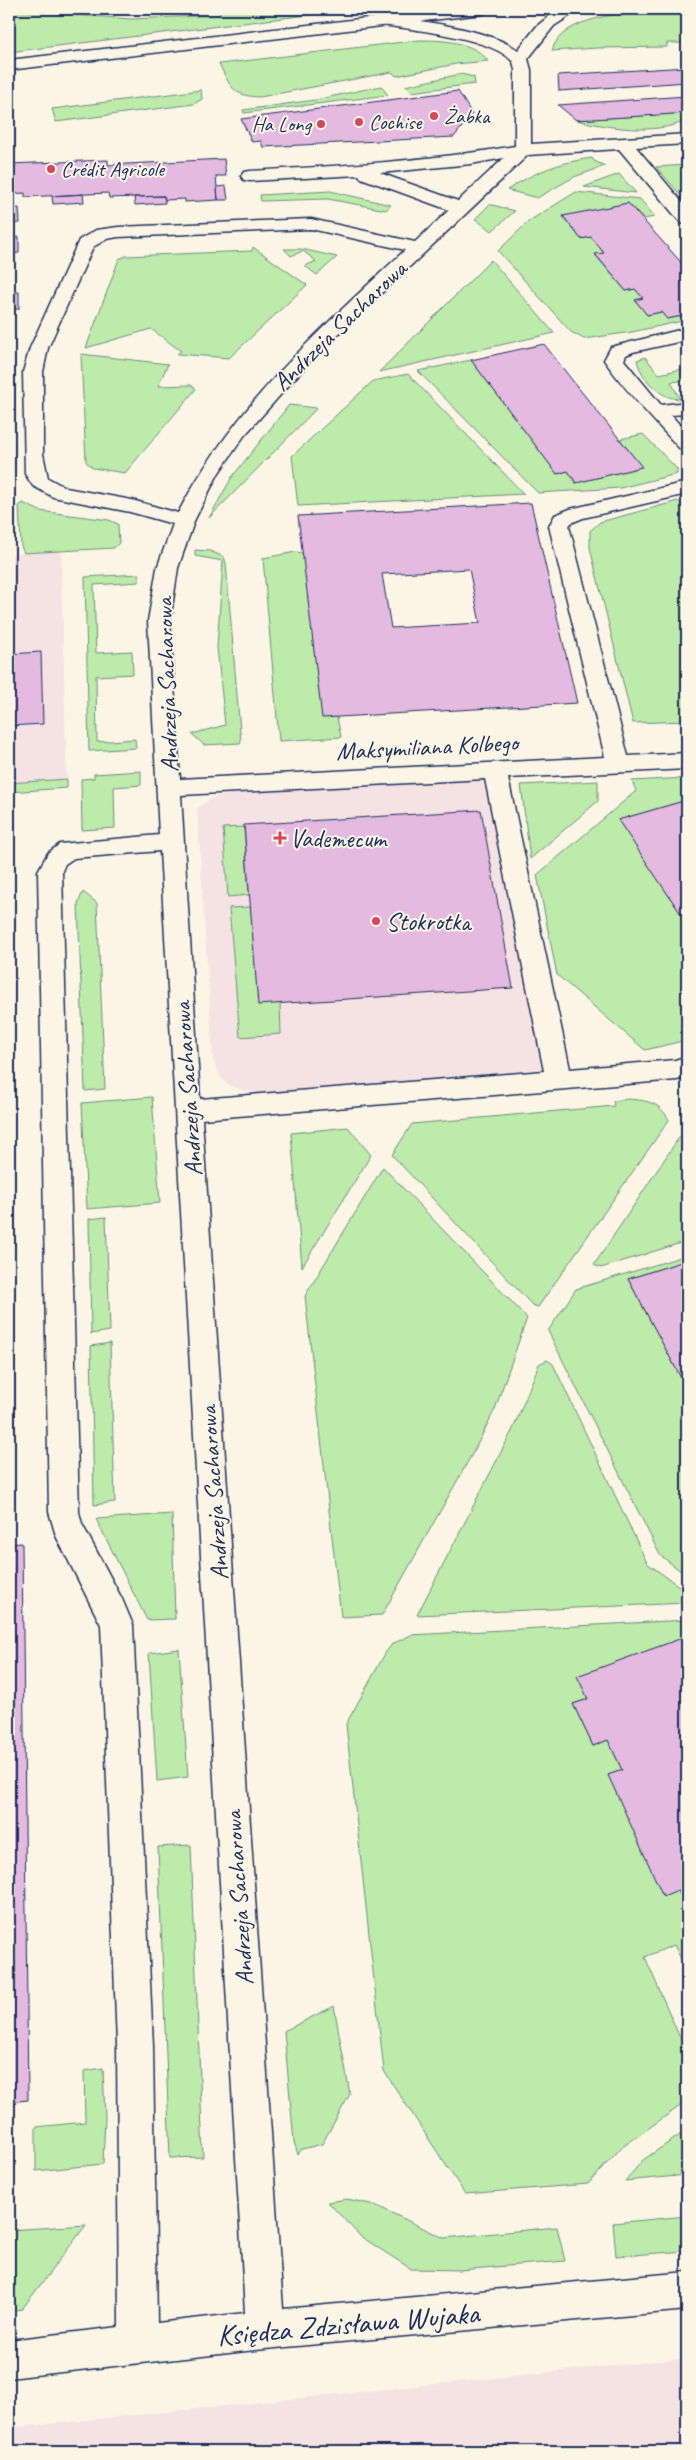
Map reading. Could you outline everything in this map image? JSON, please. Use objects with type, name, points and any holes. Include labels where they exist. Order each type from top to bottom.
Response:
[{"type":"street","points":[[9,65],[483,9]]},
{"type":"street","points":[[520,59],[540,31],[567,10],[572,9]]},
{"type":"street","points":[[381,20],[427,27],[479,40],[508,49],[520,59],[523,70],[523,150]]},
{"type":"street","points":[[250,176],[358,170],[471,159],[523,150],[687,139]]},
{"type":"street","points":[[623,143],[687,219]]},
{"type":"street","name":"Andrzeja Sacharowa","points":[[265,2330],[171,842],[170,788],[159,621],[165,573],[170,555],[197,491],[239,428],[301,357],[523,150]]},
{"type":"street","points":[[358,170],[461,208]]},
{"type":"street","points":[[185,521],[132,506],[60,493],[40,482],[35,474],[33,454],[33,372],[39,348],[85,244],[102,234],[118,232],[311,224],[418,248]]},
{"type":"street","points":[[687,334],[618,351],[614,360],[627,379],[687,445]]},
{"type":"street","points":[[655,411],[687,408]]},
{"type":"street","points":[[618,764],[559,526],[562,519],[577,513],[687,488]]},
{"type":"street","name":"Maksymiliana Kolbego","points":[[170,788],[687,761]]},
{"type":"street","points":[[495,770],[559,1080]]},
{"type":"street","points":[[138,2344],[135,2182],[136,2082],[117,1625],[111,1609],[66,1526],[64,1512],[50,871],[56,860],[68,850],[171,842]]},
{"type":"street","points":[[189,1110],[559,1080],[684,1073]]},
{"type":"street","name":"Księdza Zdzisława Wujaka","points":[[9,2359],[265,2330],[687,2291]]},
{"type":"shaded area","points":[[61,551],[67,788],[9,792],[9,554]]},
{"type":"shaded area","points":[[487,780],[544,1069],[260,1093],[243,1091],[227,1084],[220,1077],[213,1059],[197,808],[212,798],[230,794]]},
{"type":"shaded area","points":[[687,2358],[687,2451],[9,2451],[9,2428]]},
{"type":"green space","points":[[50,9],[143,9],[143,13]]},
{"type":"green space","points":[[220,9],[356,9],[9,52],[9,10],[131,19],[220,15]]},
{"type":"green space","points":[[657,9],[687,9],[687,43],[667,43],[667,47],[552,51],[558,39],[568,30],[581,23],[613,15]]},
{"type":"green space","points":[[420,40],[457,43],[474,49],[488,61],[456,64],[396,76],[392,72],[260,97],[243,95],[234,89],[219,64]]},
{"type":"green space","points":[[461,74],[474,77],[475,84],[411,92],[405,86]]},
{"type":"green space","points":[[381,86],[388,95],[244,113],[243,110],[315,100]]},
{"type":"green space","points":[[201,90],[202,99],[194,104],[56,122],[52,109]]},
{"type":"green space","points":[[687,113],[686,121],[660,128],[646,129],[617,128],[576,120]]},
{"type":"green space","points":[[592,158],[594,161],[605,166],[574,177],[537,198],[507,190],[527,178],[548,169],[569,162]]},
{"type":"green space","points":[[687,165],[687,202],[656,167]]},
{"type":"green space","points":[[619,174],[636,193],[584,187]]},
{"type":"green space","points":[[330,191],[391,205],[386,210],[328,199],[261,201],[260,195]]},
{"type":"green space","points":[[576,192],[640,199],[655,217],[643,219],[628,203],[563,217],[581,239],[591,237],[604,253],[595,255],[626,291],[635,289],[643,298],[635,300],[647,315],[661,312],[667,319],[687,315],[687,320],[632,332],[584,339],[571,332],[498,251],[529,221]]},
{"type":"green space","points":[[489,205],[515,211],[492,231],[475,219]]},
{"type":"green space","points":[[253,247],[307,285],[229,358],[177,354],[181,351],[151,329],[86,348],[119,259],[126,256],[252,251]]},
{"type":"green space","points":[[284,249],[301,249],[337,257],[317,275],[305,266],[316,261],[303,251],[291,256]]},
{"type":"green space","points":[[491,260],[554,333],[379,372]]},
{"type":"green space","points":[[81,354],[168,364],[158,386],[191,385],[196,389],[125,473],[93,468],[86,462]]},
{"type":"green space","points":[[645,357],[659,374],[687,368],[687,380],[671,382],[680,399],[666,396],[647,381],[637,360]]},
{"type":"green space","points":[[471,360],[557,474],[568,471],[576,483],[641,467],[620,439],[643,434],[677,469],[677,474],[620,488],[538,493],[418,371]]},
{"type":"green space","points":[[408,374],[524,494],[298,506],[292,456],[373,381]]},
{"type":"green space","points":[[289,405],[317,408],[209,518],[232,477]]},
{"type":"green space","points":[[678,501],[687,511],[687,721],[633,723],[590,548],[590,531],[600,522]]},
{"type":"green space","points":[[23,503],[40,511],[109,520],[118,524],[119,543],[114,548],[24,553],[21,546],[19,506]]},
{"type":"green space","points":[[195,550],[210,551],[224,557],[226,563],[241,743],[204,745],[192,734],[225,725],[217,647],[223,561],[195,556]]},
{"type":"green space","points":[[296,552],[303,553],[341,737],[279,741],[263,558]]},
{"type":"green space","points":[[139,574],[139,582],[94,585],[96,653],[132,651],[133,674],[96,676],[97,742],[135,739],[136,748],[89,751],[85,577]]},
{"type":"green space","points":[[141,771],[141,785],[114,787],[115,828],[82,830],[81,779],[94,778],[94,774]]},
{"type":"green space","points":[[687,778],[687,800],[619,820],[687,923],[687,1040],[645,1050],[557,975],[537,875],[636,791],[632,781]]},
{"type":"green space","points":[[67,779],[67,788],[9,792],[9,783]]},
{"type":"green space","points":[[598,781],[598,801],[530,859],[521,785]]},
{"type":"green space","points":[[244,827],[249,895],[228,897],[223,828]]},
{"type":"green space","points":[[83,892],[97,903],[105,1089],[85,1091],[78,903]]},
{"type":"green space","points":[[250,907],[280,1003],[281,1034],[240,1037],[229,908]]},
{"type":"green space","points":[[152,1097],[160,1203],[87,1209],[82,1103]]},
{"type":"green space","points":[[629,1099],[657,1106],[669,1120],[538,1307],[532,1305],[392,1155],[412,1124],[614,1106],[613,1101]]},
{"type":"green space","points":[[348,1127],[371,1155],[302,1267],[291,1133]]},
{"type":"green space","points":[[680,1136],[687,1148],[687,1241],[601,1268],[594,1265]]},
{"type":"green space","points":[[383,1167],[527,1318],[495,1409],[475,1449],[382,1615],[341,1617],[305,1296]]},
{"type":"green space","points":[[106,1217],[110,1331],[91,1334],[89,1219]]},
{"type":"green space","points":[[687,1255],[687,1260],[628,1279],[687,1389],[687,1576],[660,1555],[548,1331],[576,1289]]},
{"type":"green space","points":[[110,1343],[115,1502],[94,1505],[91,1346]]},
{"type":"green space","points":[[547,1360],[553,1364],[647,1563],[687,1592],[687,1603],[417,1615],[514,1427],[539,1364]]},
{"type":"green space","points":[[172,1514],[175,1619],[147,1620],[96,1519]]},
{"type":"green space","points":[[687,1620],[687,1642],[685,1638],[588,1699],[573,1704],[593,1746],[608,1740],[622,1770],[608,1775],[678,1890],[687,1910],[687,1957],[681,1959],[674,1945],[645,1957],[687,2054],[687,2101],[621,2148],[588,2184],[465,2194],[384,2071],[346,1724],[386,1652],[392,1644],[411,1635]]},
{"type":"green space","points":[[179,1649],[188,1777],[157,1781],[149,1653]]},
{"type":"green space","points":[[191,1845],[203,2157],[170,2158],[158,1847]]},
{"type":"green space","points":[[334,2006],[350,2094],[322,2144],[302,2149],[298,2154],[294,2142],[284,2031]]},
{"type":"green space","points":[[103,2068],[105,2117],[103,2164],[36,2171],[36,2127],[85,2122],[84,2071]]},
{"type":"green space","points":[[687,2130],[687,2175],[625,2181],[643,2160]]},
{"type":"green space","points":[[347,2199],[375,2205],[444,2238],[557,2227],[565,2261],[460,2270],[411,2269],[360,2236],[328,2202]]},
{"type":"green space","points":[[687,2216],[687,2251],[616,2256],[613,2223]]},
{"type":"green space","points":[[86,2225],[22,2309],[9,2311],[9,2230]]},
{"type":"building","points":[[687,67],[687,82],[559,91],[558,75]]},
{"type":"building","points":[[458,91],[472,114],[454,137],[263,147],[261,141],[252,142],[241,119]]},
{"type":"building","points":[[686,96],[687,113],[659,115],[576,120],[558,105]]},
{"type":"building","points":[[224,159],[226,176],[216,176],[218,200],[185,202],[185,199],[165,200],[164,196],[109,198],[108,193],[25,197],[25,193],[9,194],[9,164],[108,160],[108,165]]},
{"type":"building","points":[[226,186],[228,200],[218,200],[217,187]]},
{"type":"building","points":[[83,194],[84,202],[53,204],[52,196]]},
{"type":"building","points":[[164,196],[165,203],[135,205],[134,197]]},
{"type":"building","points":[[628,203],[687,269],[687,315],[667,319],[661,312],[647,315],[635,300],[643,298],[635,289],[626,291],[595,254],[604,253],[591,237],[581,239],[563,216]]},
{"type":"building","points":[[19,208],[20,223],[9,224],[9,209]]},
{"type":"building","points":[[19,237],[19,253],[9,254],[9,238]]},
{"type":"building","points":[[9,292],[19,292],[19,309],[9,309]]},
{"type":"building","points":[[544,344],[642,467],[576,483],[568,471],[557,474],[471,360]]},
{"type":"building","points":[[531,503],[577,703],[322,718],[298,516]],"holes":[[[469,569],[480,623],[391,628],[382,574]]]},
{"type":"building","points":[[41,652],[43,724],[9,726],[9,654]]},
{"type":"building","points":[[687,800],[687,923],[618,820]]},
{"type":"building","points":[[481,810],[513,988],[258,1005],[244,825]]},
{"type":"building","points":[[687,1260],[687,1389],[628,1279]]},
{"type":"building","points":[[22,1543],[28,2100],[9,2102],[9,1544]]},
{"type":"building","points":[[685,1637],[687,1642],[687,1910],[678,1890],[663,1896],[608,1775],[622,1770],[608,1740],[593,1746],[573,1704],[588,1699],[577,1676]]},
{"type":"place","name":"Żabka","points":[[434,116]]},
{"type":"place","name":"Cochise","points":[[359,122]]},
{"type":"place","name":"Ha Long","points":[[321,124]]},
{"type":"place","name":"Crédit Agricole","points":[[51,169]]},
{"type":"place","name":"Vademecum","points":[[280,838]]},
{"type":"place","name":"Stokrotka","points":[[376,921]]}]
